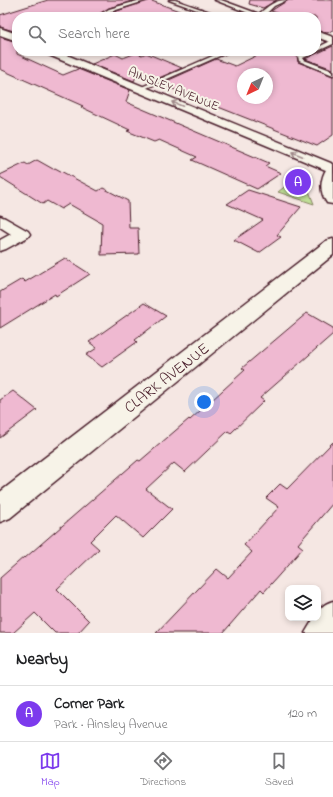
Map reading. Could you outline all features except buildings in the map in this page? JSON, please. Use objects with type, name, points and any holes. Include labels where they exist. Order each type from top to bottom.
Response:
[{"type":"street","points":[[0,31],[12,36]]},
{"type":"street","points":[[321,36],[333,41]]},
{"type":"street","name":"AINSLEY AVENUE","points":[[60,56],[333,169]]},
{"type":"street","points":[[333,172],[329,184],[333,199]]},
{"type":"street","points":[[0,221],[22,234],[0,246]]},
{"type":"street","name":"CLARK AVENUE","points":[[0,509],[333,245]]},
{"type":"street","points":[[319,633],[333,614]]},
{"type":"lane","points":[[107,12],[146,0]]},
{"type":"lane","points":[[171,0],[207,12]]},
{"type":"lane","points":[[217,0],[249,12]]},
{"type":"lane","points":[[266,12],[272,5],[285,0]]},
{"type":"lane","points":[[321,47],[333,41]]},
{"type":"lane","points":[[140,89],[216,56]]},
{"type":"lane","points":[[303,56],[300,57],[302,61],[333,73]]},
{"type":"green space","points":[[302,173],[314,204],[278,192]]},
{"type":"place","name":"Corner Park","points":[[298,182]]}]
